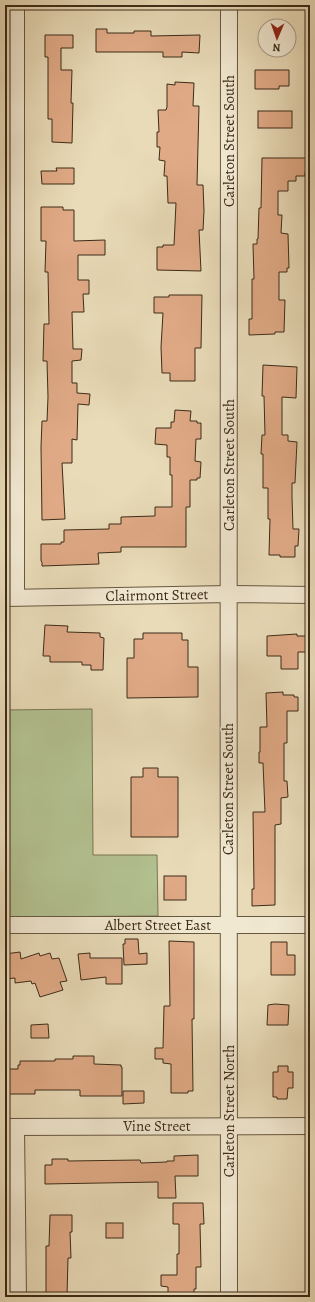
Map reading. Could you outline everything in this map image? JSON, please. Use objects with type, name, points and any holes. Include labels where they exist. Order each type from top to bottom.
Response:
[{"type":"street","points":[[11,598],[16,5]]},
{"type":"street","name":"Carleton Street South","points":[[228,925],[229,5]]},
{"type":"street","name":"Clairmont Street","points":[[11,598],[229,594],[310,595]]},
{"type":"street","name":"Carleton Street North","points":[[228,925],[229,1297]]},
{"type":"street","name":"Albert Street East","points":[[5,926],[310,925]]},
{"type":"street","name":"Vine Street","points":[[10,1127],[310,1126]]},
{"type":"street","points":[[10,1127],[18,1297]]},
{"type":"green space","points":[[92,709],[93,855],[157,855],[158,916],[5,917],[5,710]]},
{"type":"building","points":[[96,29],[107,29],[107,33],[134,33],[134,31],[151,31],[151,36],[200,35],[199,53],[182,52],[182,57],[163,57],[163,52],[96,52]]},
{"type":"building","points":[[45,35],[73,35],[73,48],[61,48],[61,70],[72,70],[72,143],[52,142],[52,119],[48,119],[48,57],[45,57]]},
{"type":"building","points":[[255,70],[289,70],[289,86],[279,86],[279,89],[255,89]]},
{"type":"building","points":[[175,82],[194,83],[193,106],[199,106],[197,185],[203,185],[204,211],[203,230],[199,230],[201,271],[157,270],[157,247],[163,247],[163,245],[174,245],[176,203],[168,203],[167,176],[164,176],[165,161],[159,160],[160,147],[157,147],[157,132],[159,132],[158,110],[166,110],[167,107],[167,84],[175,85]]},
{"type":"building","points":[[258,111],[292,111],[292,128],[258,128]]},
{"type":"building","points":[[262,158],[308,158],[308,173],[305,172],[305,176],[296,176],[296,181],[288,181],[288,191],[278,191],[278,215],[282,215],[281,233],[288,234],[289,268],[287,268],[287,272],[279,272],[279,300],[285,300],[284,332],[275,332],[275,334],[249,335],[249,319],[252,319],[252,279],[254,279],[253,244],[257,244],[258,239],[259,208],[261,208]]},
{"type":"building","points":[[56,168],[74,168],[74,184],[42,184],[41,171],[57,171]]},
{"type":"building","points":[[41,207],[63,207],[63,210],[74,210],[74,241],[105,240],[105,255],[78,255],[78,280],[89,280],[89,294],[83,294],[84,312],[72,312],[73,349],[82,349],[81,360],[72,361],[72,383],[77,383],[77,393],[90,394],[89,405],[78,404],[77,440],[72,439],[72,463],[62,463],[65,519],[42,520],[42,421],[47,421],[48,397],[47,361],[43,361],[44,324],[49,324],[48,272],[45,272],[46,241],[41,241]]},
{"type":"building","points":[[169,295],[202,295],[201,348],[195,348],[195,381],[170,381],[170,373],[162,373],[161,347],[163,313],[154,313],[154,297],[169,297]]},
{"type":"building","points":[[263,365],[297,367],[296,398],[282,397],[282,435],[288,435],[288,441],[297,442],[295,483],[292,483],[293,529],[299,529],[298,546],[295,546],[295,557],[269,555],[270,519],[268,519],[268,488],[263,488],[263,454],[261,454],[262,435],[265,435],[264,396],[262,396]]},
{"type":"building","points":[[175,410],[191,411],[190,421],[197,421],[197,423],[201,423],[201,439],[196,439],[195,461],[201,462],[200,478],[197,478],[197,480],[190,480],[190,507],[186,507],[186,547],[121,547],[121,552],[98,553],[99,564],[42,566],[41,544],[61,544],[61,542],[64,542],[64,530],[109,529],[109,524],[121,524],[121,517],[155,516],[155,507],[172,507],[172,475],[170,475],[170,457],[167,457],[167,445],[155,444],[156,428],[171,428],[171,422],[174,422]]},
{"type":"building","points":[[45,625],[68,626],[67,632],[100,633],[100,637],[104,638],[103,670],[91,670],[91,665],[82,665],[82,662],[50,662],[50,656],[43,656]]},
{"type":"building","points":[[143,633],[182,633],[182,640],[188,640],[188,667],[198,667],[198,697],[127,698],[127,658],[134,658],[134,639],[143,639]]},
{"type":"building","points":[[297,634],[297,636],[310,636],[310,652],[298,652],[298,669],[281,669],[281,656],[267,656],[267,636]]},
{"type":"building","points":[[283,692],[283,695],[294,695],[294,697],[298,697],[298,711],[287,711],[287,743],[284,743],[284,781],[287,781],[288,797],[281,798],[281,824],[275,825],[275,905],[252,906],[252,889],[254,889],[253,812],[265,812],[263,763],[259,763],[260,727],[267,727],[266,693]]},
{"type":"building","points":[[143,768],[158,768],[158,777],[178,777],[178,837],[131,837],[131,777],[143,777]]},
{"type":"building","points":[[164,876],[186,876],[186,900],[164,900]]},
{"type":"building","points":[[125,939],[138,939],[139,954],[147,953],[147,964],[124,965],[123,944],[125,944]]},
{"type":"building","points":[[169,941],[194,942],[194,1019],[192,1019],[193,1091],[188,1091],[188,1093],[171,1093],[171,1064],[163,1063],[163,1059],[155,1059],[155,1048],[163,1048],[164,1006],[170,1006]]},
{"type":"building","points":[[271,942],[287,942],[287,955],[295,955],[295,975],[271,975]]},
{"type":"building","points":[[20,952],[21,959],[39,953],[40,956],[50,953],[52,959],[59,958],[67,981],[60,982],[63,990],[40,997],[35,983],[32,984],[31,981],[15,983],[15,978],[5,979],[5,954]]},
{"type":"building","points":[[90,953],[90,958],[122,958],[122,984],[106,984],[106,977],[81,980],[78,954]]},
{"type":"building","points":[[268,1005],[289,1005],[288,1025],[267,1025]]},
{"type":"building","points":[[48,1024],[49,1038],[31,1038],[31,1025]]},
{"type":"building","points":[[73,1056],[94,1056],[94,1064],[121,1065],[122,1096],[80,1096],[80,1090],[35,1090],[35,1094],[5,1094],[5,1069],[18,1069],[20,1061],[55,1061],[55,1059],[73,1059]]},
{"type":"building","points":[[278,1066],[288,1066],[288,1072],[293,1072],[293,1088],[288,1088],[287,1099],[277,1099],[277,1097],[273,1097],[273,1072],[278,1072]]},
{"type":"building","points":[[123,1091],[144,1091],[144,1103],[123,1104]]},
{"type":"building","points":[[198,1155],[198,1176],[175,1176],[176,1198],[158,1198],[158,1182],[45,1184],[45,1165],[52,1165],[52,1159],[68,1159],[68,1161],[140,1160],[141,1163],[167,1162],[174,1161],[174,1156]]},
{"type":"building","points":[[173,1203],[203,1203],[204,1224],[200,1224],[201,1267],[196,1267],[196,1289],[194,1289],[194,1297],[168,1297],[168,1287],[161,1286],[161,1275],[177,1275],[179,1224],[173,1224]]},
{"type":"building","points":[[50,1215],[72,1215],[72,1232],[70,1232],[71,1258],[68,1258],[67,1297],[46,1297],[46,1246],[49,1246]]},
{"type":"building","points":[[106,1223],[123,1223],[123,1238],[106,1238]]}]
